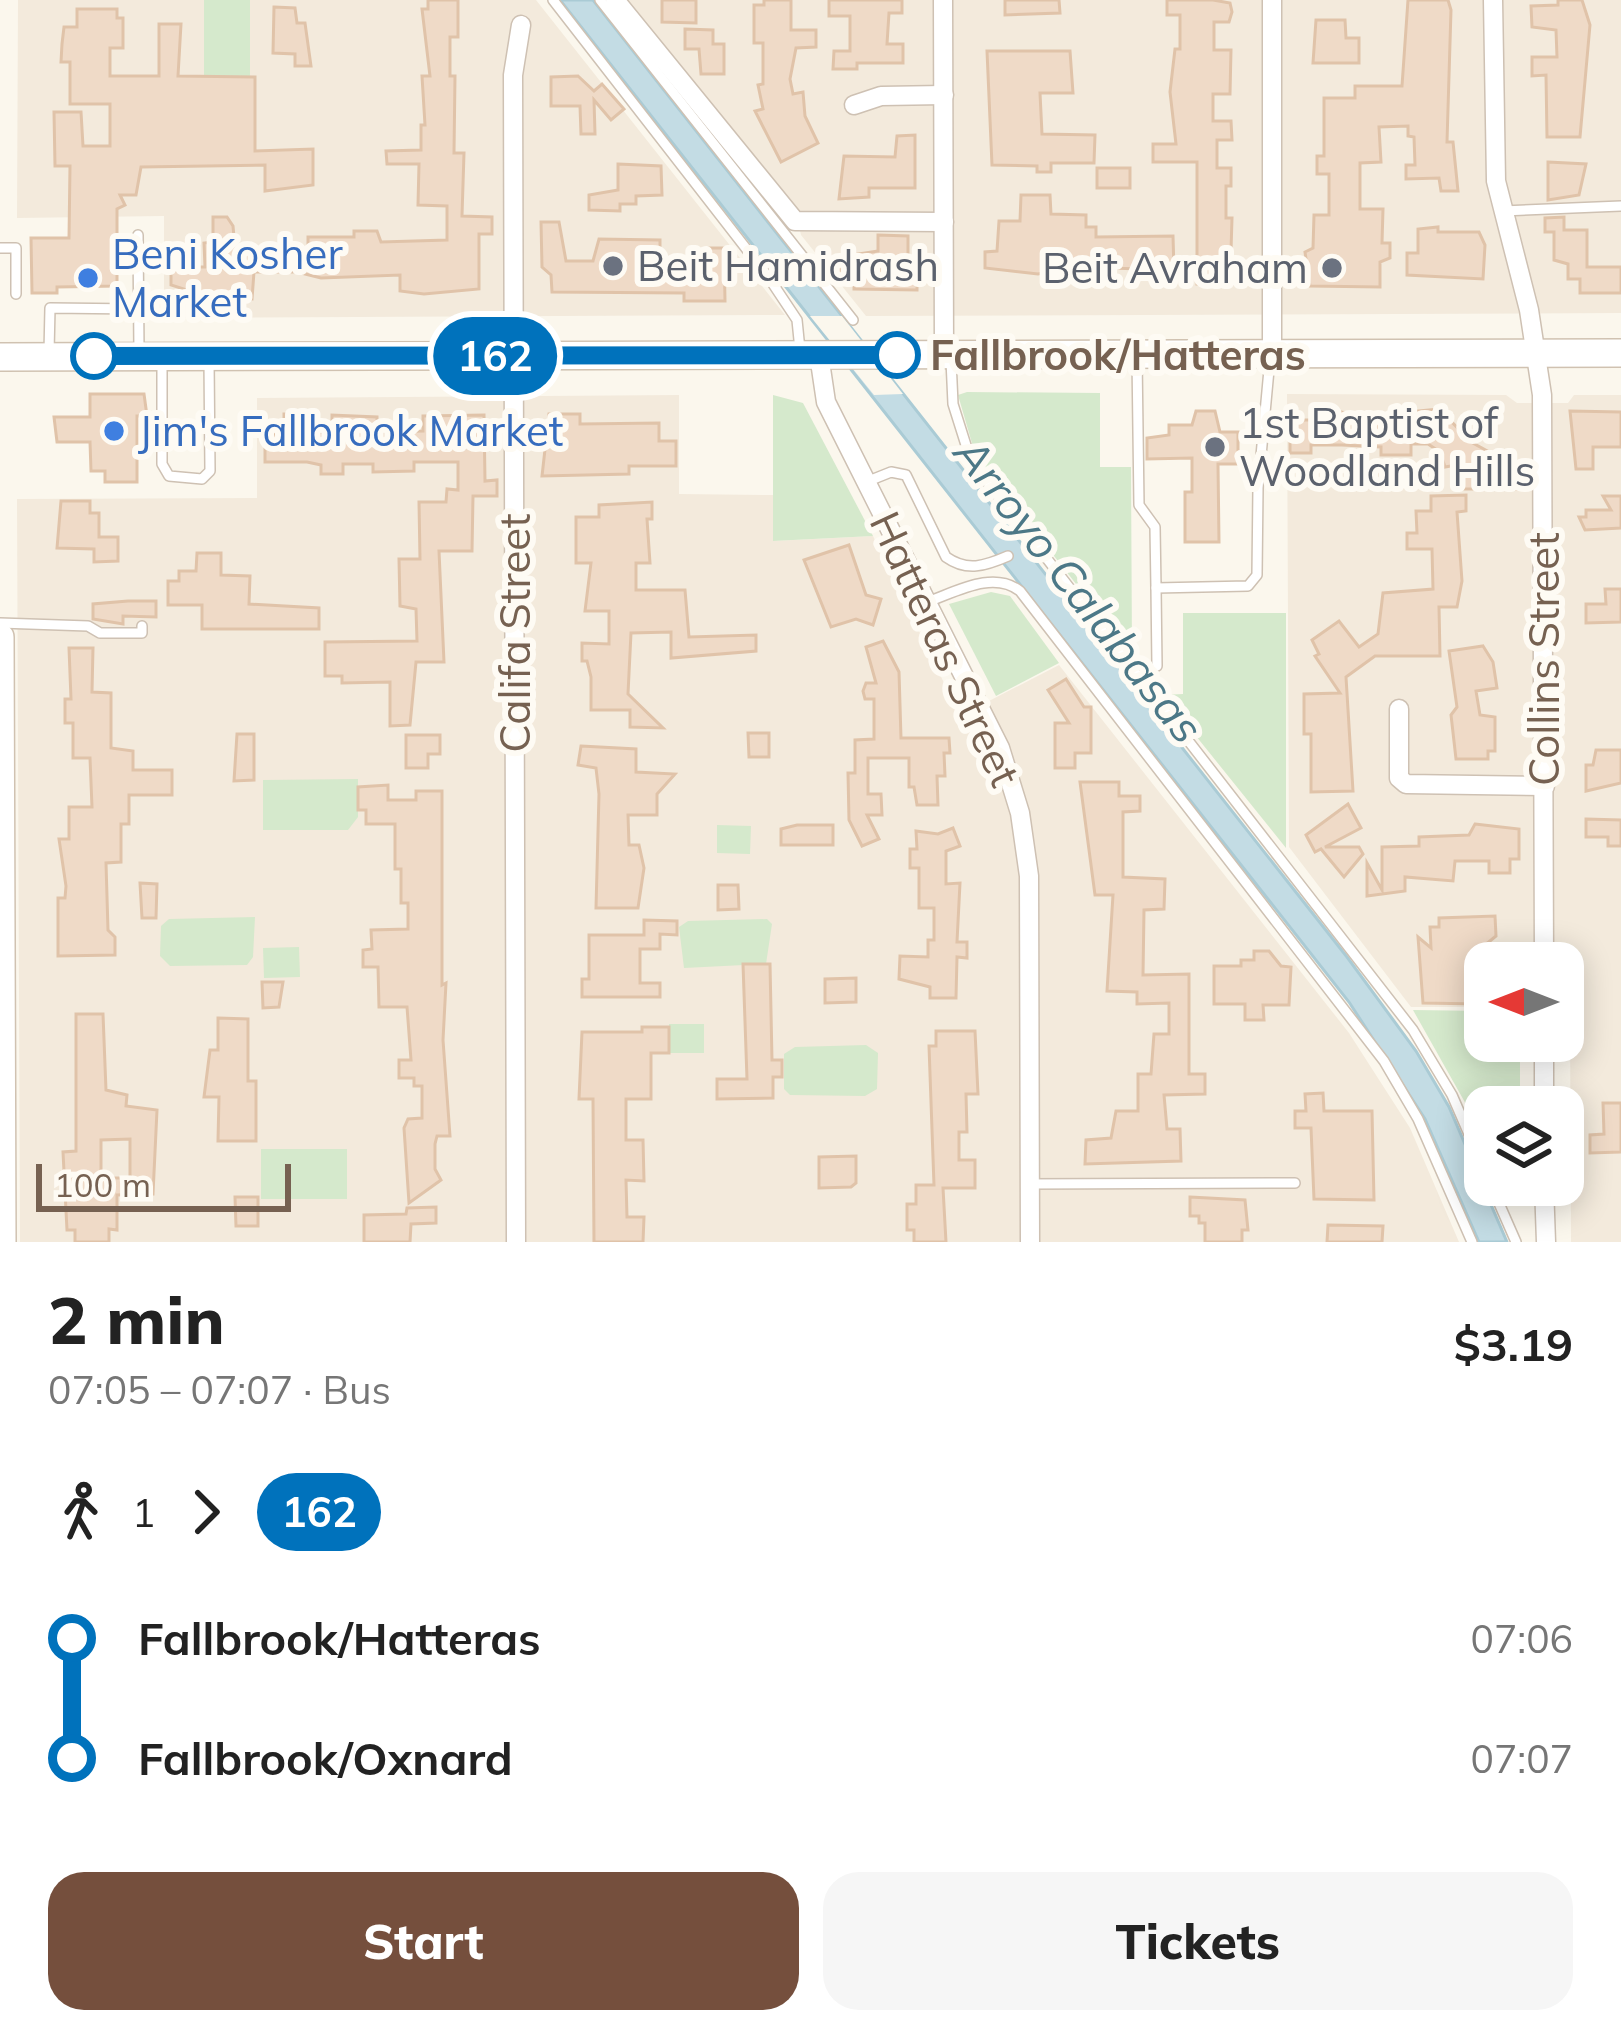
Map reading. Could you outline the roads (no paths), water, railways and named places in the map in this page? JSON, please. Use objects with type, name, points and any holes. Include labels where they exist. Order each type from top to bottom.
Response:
[{"type":"main road","points":[[0,357],[1621,353]]},
{"type":"main road","points":[[0,637],[2,1242]]},
{"type":"street","points":[[615,0],[795,221],[944,222]]},
{"type":"street","points":[[943,0],[947,355]]},
{"type":"street","points":[[1271,354],[1272,0]]},
{"type":"street","name":"Collins Street","points":[[1493,0],[1493,154],[1542,395],[1544,942]]},
{"type":"street","name":"Califa Street","points":[[516,1242],[513,75],[521,25]]},
{"type":"street","points":[[854,105],[881,96],[944,95]]},
{"type":"street","name":"Hatteras Street","points":[[821,355],[826,402],[1000,748],[1027,845],[1030,1242]]},
{"type":"street","points":[[1399,709],[1399,778],[1406,784],[1545,786]]},
{"type":"street","points":[[1545,1206],[1546,1242]]},
{"type":"lane","points":[[553,0],[769,278],[821,355]]},
{"type":"lane","points":[[600,0],[853,320]]},
{"type":"lane","points":[[1503,211],[1621,206]]},
{"type":"lane","points":[[138,235],[138,309],[150,356],[163,464],[169,476],[202,479],[210,471],[209,356]]},
{"type":"lane","points":[[0,248],[16,248],[16,294]]},
{"type":"lane","points":[[49,356],[50,308],[138,309]]},
{"type":"lane","points":[[1137,354],[1139,505],[1155,527],[1157,666]]},
{"type":"lane","points":[[1156,588],[1248,586],[1257,575],[1258,488],[1271,354]]},
{"type":"lane","points":[[947,355],[952,404],[971,461],[1413,1030],[1464,1122]]},
{"type":"lane","points":[[866,482],[891,472],[905,475],[946,557],[957,565],[971,567],[1008,556]]},
{"type":"lane","points":[[927,602],[988,582],[1006,582],[1020,591],[1384,1061],[1418,1119],[1472,1242]]},
{"type":"lane","points":[[0,623],[88,626],[100,633],[142,633],[142,626]]},
{"type":"lane","points":[[1030,1184],[1295,1183]]},
{"type":"lane","points":[[1500,1206],[1516,1242]]},
{"type":"water","points":[[560,0],[593,0],[1347,957],[1416,1051],[1449,1107],[1464,1142],[1464,1206],[1492,1206],[1507,1242],[1479,1242],[1425,1119],[1349,1002]]},
{"type":"place","name":"Beit Hamidrash","points":[[613,266]]},
{"type":"place","name":"Beit Avraham","points":[[1332,268]]},
{"type":"place","name":"Beni Kosher Market","points":[[88,278]]},
{"type":"place","name":"Fallbrook/Hatteras","points":[[897,355]]},
{"type":"place","name":"Jim's Fallbrook Market","points":[[114,431]]},
{"type":"place","name":"1st Baptist of Woodland Hills","points":[[1215,447]]},
{"type":"water label","name":"Arroyo Calabasas","points":[[1079,590]]}]
